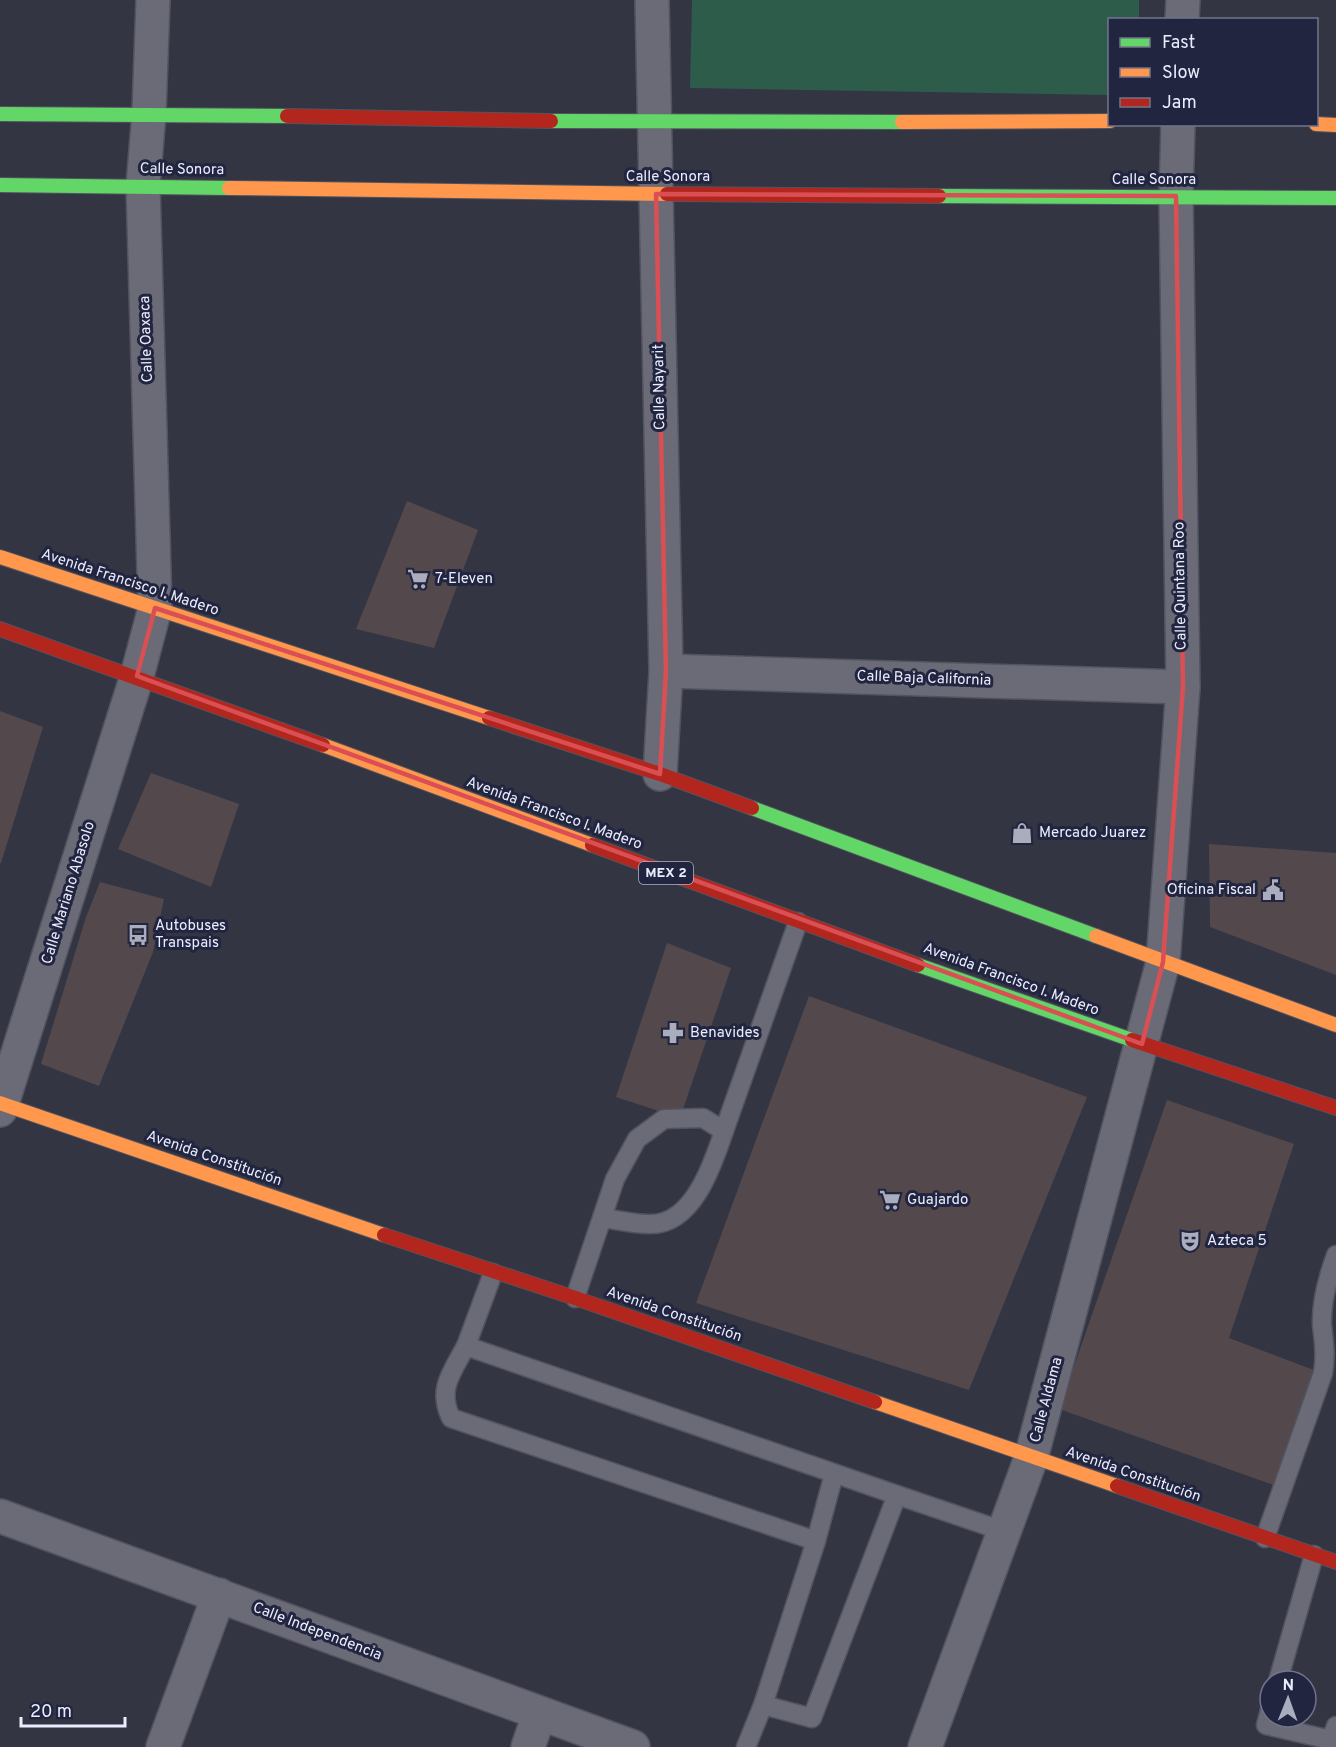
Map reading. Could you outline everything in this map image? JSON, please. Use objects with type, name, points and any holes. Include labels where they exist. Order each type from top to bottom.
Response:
[{"type":"street","name":"Calle Oaxaca","points":[[137,676],[155,608],[143,186],[149,113],[153,0]]},
{"type":"street","name":"Calle Nayarit","points":[[652,0],[666,671],[660,774]]},
{"type":"street","points":[[1182,18],[1183,0]]},
{"type":"street","points":[[0,114],[149,113],[653,123],[1108,121]]},
{"type":"street","points":[[1318,124],[1336,125]]},
{"type":"street","name":"Calle Quintana Roo","points":[[1142,1044],[1163,962],[1183,687],[1176,196],[1178,126]]},
{"type":"street","name":"Calle Sonora","points":[[0,185],[656,194],[1336,198]]},
{"type":"street","name":"Avenida Francisco I. Madero","points":[[0,557],[660,774],[1163,962],[1336,1024]]},
{"type":"street","name":"Avenida Francisco I. Madero","points":[[0,629],[137,676],[798,922],[1142,1044],[1336,1108]]},
{"type":"street","name":"Calle Baja California","points":[[666,671],[1183,687]]},
{"type":"street","name":"Calle Mariano Abasolo","points":[[1,1106],[137,676]]},
{"type":"street","name":"Calle Aldama","points":[[925,1747],[1006,1532],[1031,1458],[1142,1044]]},
{"type":"street","name":"Avenida Constitución","points":[[1,1106],[493,1273],[575,1298],[1336,1562]]},
{"type":"street","name":"Calle Independencia","points":[[0,1516],[539,1715],[633,1747]]},
{"type":"street","points":[[163,1747],[219,1595]]},
{"type":"street","points":[[528,1747],[539,1715]]},
{"type":"lane","points":[[603,1218],[652,1224],[680,1216],[711,1169],[798,922]]},
{"type":"lane","points":[[575,1298],[615,1179],[637,1139],[664,1119],[703,1118],[724,1131]]},
{"type":"lane","points":[[1265,1538],[1323,1372],[1327,1352],[1322,1325],[1323,1301],[1336,1255]]},
{"type":"lane","points":[[493,1273],[466,1346],[444,1389],[444,1405],[451,1418],[816,1541]]},
{"type":"lane","points":[[466,1346],[1006,1532]]},
{"type":"lane","points":[[746,1747],[764,1705],[816,1541],[834,1474]]},
{"type":"lane","points":[[764,1705],[812,1718],[897,1495]]},
{"type":"lane","points":[[1281,1669],[1314,1555]]},
{"type":"lane","points":[[1283,1729],[1331,1740],[1336,1726]]},
{"type":"highlighted area","points":[[656,194],[1176,196],[1183,687],[1163,962],[1142,1044],[137,676],[155,608],[660,774],[666,671]]},
{"type":"green space","points":[[692,0],[1139,0],[1139,18],[1108,18],[1108,95],[690,88]]},
{"type":"building","name":"7-Eleven","points":[[407,501],[478,530],[434,648],[356,629]]},
{"type":"building","points":[[0,711],[43,727],[1,863],[0,863]]},
{"type":"building","points":[[151,773],[239,804],[211,887],[118,849]]},
{"type":"building","name":"Oficina Fiscal","points":[[1209,844],[1336,853],[1336,975],[1210,927]]},
{"type":"building","points":[[100,882],[164,899],[153,952],[99,1086],[41,1064],[86,917]]},
{"type":"building","name":"Benavides","points":[[667,943],[731,968],[680,1118],[616,1097]]},
{"type":"building","name":"Guajardo","points":[[809,996],[1087,1097],[969,1390],[696,1303]]},
{"type":"building","name":"Azteca 5","points":[[1167,1100],[1294,1144],[1229,1338],[1319,1372],[1276,1486],[1059,1409]]},
{"type":"traffic: fast","points":[[0,114],[287,116]]},
{"type":"traffic: fast","points":[[551,121],[902,122]]},
{"type":"traffic: fast","points":[[0,185],[229,188]]},
{"type":"traffic: fast","points":[[939,196],[1336,198]]},
{"type":"traffic: fast","points":[[752,808],[1096,936]]},
{"type":"traffic: fast","points":[[918,965],[1132,1040]]},
{"type":"traffic: slow","points":[[902,122],[1108,121]]},
{"type":"traffic: slow","points":[[1318,124],[1336,125]]},
{"type":"traffic: slow","points":[[229,188],[667,194]]},
{"type":"traffic: slow","points":[[0,557],[489,718]]},
{"type":"traffic: slow","points":[[323,745],[592,845]]},
{"type":"traffic: slow","points":[[1096,936],[1336,1025]]},
{"type":"traffic: slow","points":[[0,1103],[384,1235]]},
{"type":"traffic: slow","points":[[875,1402],[1117,1486]]},
{"type":"traffic: jam","points":[[287,116],[551,121]]},
{"type":"traffic: jam","points":[[667,194],[939,196]]},
{"type":"traffic: jam","points":[[0,629],[323,745]]},
{"type":"traffic: jam","points":[[489,718],[660,774],[752,808]]},
{"type":"traffic: jam","points":[[592,845],[918,965]]},
{"type":"traffic: jam","points":[[1132,1040],[1336,1108]]},
{"type":"traffic: jam","points":[[384,1235],[575,1298],[875,1402]]},
{"type":"traffic: jam","points":[[1117,1486],[1336,1562]]},
{"type":"place","name":"7-Eleven","points":[[418,579]]},
{"type":"place","name":"Mercado Juarez","points":[[1022,833]]},
{"type":"place","name":"Oficina Fiscal","points":[[1273,890]]},
{"type":"place","name":"Autobuses Transpais","points":[[138,935]]},
{"type":"place","name":"Benavides","points":[[673,1033]]},
{"type":"place","name":"Guajardo","points":[[890,1200]]},
{"type":"place","name":"Azteca 5","points":[[1190,1241]]}]
